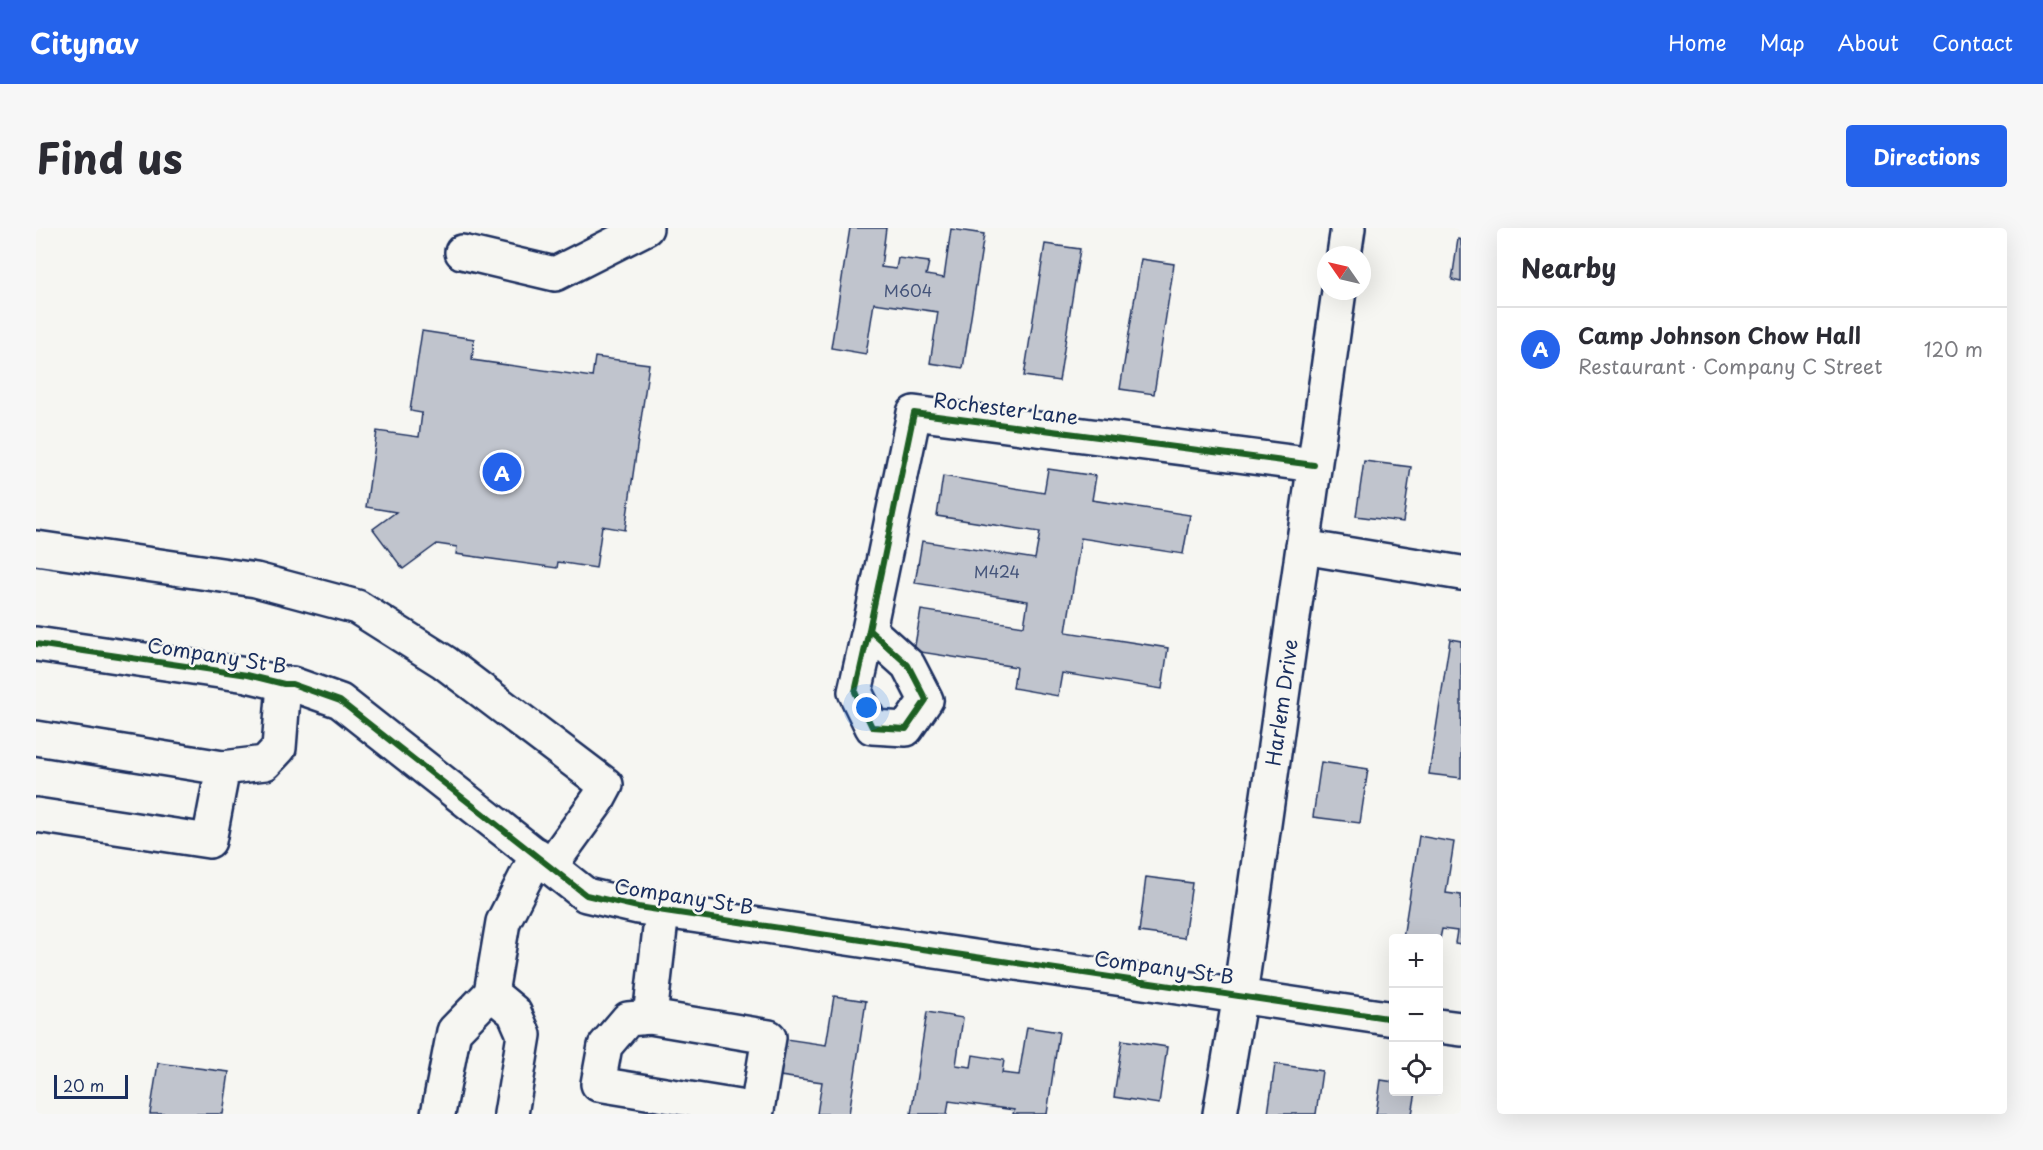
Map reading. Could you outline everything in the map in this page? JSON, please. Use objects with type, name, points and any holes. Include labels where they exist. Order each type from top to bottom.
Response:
[{"type":"street","points":[[462,252],[555,274],[646,228]]},
{"type":"street","points":[[1345,246],[1348,228]]},
{"type":"street","name":"Harlem Drive","points":[[1220,1114],[1240,995],[1338,300]]},
{"type":"street","name":"Rochester Lane","points":[[869,630],[914,412],[1314,465]]},
{"type":"street","points":[[1303,547],[1461,573]]},
{"type":"street","points":[[36,548],[256,580],[357,607],[444,662],[606,785],[598,800],[544,860],[503,922],[491,993],[454,1031],[438,1114]]},
{"type":"street","name":"Company St B","points":[[36,644],[247,675],[292,684],[340,701],[586,895],[662,911],[1389,1018]]},
{"type":"street","points":[[36,738],[223,768],[265,763],[279,748],[284,684]]},
{"type":"street","points":[[36,815],[209,841],[223,768]]},
{"type":"street","points":[[650,1017],[662,911]]},
{"type":"street","points":[[491,993],[514,1012],[524,1035],[511,1114]]},
{"type":"street","points":[[650,1017],[769,1036],[757,1110],[598,1084],[605,1046],[628,1019],[650,1017]]},
{"type":"street","points":[[1443,1027],[1461,1029]]},
{"type":"building","points":[[850,228],[886,228],[881,267],[896,269],[898,258],[929,262],[926,275],[944,278],[951,229],[984,234],[963,368],[930,363],[938,312],[874,303],[866,354],[831,348]]},
{"type":"building","points":[[1458,239],[1461,240],[1461,282],[1452,280]]},
{"type":"building","points":[[1045,244],[1080,249],[1059,381],[1024,376]]},
{"type":"building","points":[[1141,259],[1174,264],[1154,394],[1120,389]]},
{"type":"building","points":[[422,331],[474,339],[472,360],[592,377],[595,357],[649,364],[625,530],[602,526],[596,568],[558,562],[557,568],[456,554],[457,547],[437,544],[403,569],[373,529],[396,512],[366,507],[377,431],[419,437],[422,413],[410,411]]},
{"type":"building","points":[[1364,461],[1411,467],[1403,522],[1356,516]]},
{"type":"building","points":[[1048,469],[1096,476],[1092,500],[1190,515],[1183,554],[1081,538],[1066,632],[1168,648],[1162,689],[1062,673],[1058,696],[1013,688],[1016,667],[914,651],[921,610],[1024,626],[1028,601],[915,583],[922,541],[1035,559],[1040,532],[937,516],[943,476],[1044,493]]},
{"type":"building","points":[[1450,639],[1461,641],[1461,778],[1429,774]]},
{"type":"building","points":[[1321,762],[1368,769],[1360,823],[1313,817]]},
{"type":"building","points":[[1419,836],[1454,842],[1446,893],[1461,895],[1461,944],[1455,943],[1457,931],[1442,929],[1441,934],[1404,934]]},
{"type":"building","points":[[1146,877],[1192,883],[1184,938],[1139,932]]},
{"type":"building","points":[[834,996],[866,1001],[849,1114],[817,1114],[822,1082],[780,1076],[786,1039],[826,1045]]},
{"type":"building","points":[[927,1012],[963,1018],[956,1065],[971,1067],[973,1055],[1004,1060],[1002,1073],[1019,1075],[1027,1027],[1059,1032],[1047,1114],[1013,1114],[1014,1110],[949,1101],[947,1114],[911,1114]]},
{"type":"building","points":[[1122,1040],[1167,1047],[1159,1104],[1114,1097]]},
{"type":"building","points":[[158,1063],[229,1072],[223,1114],[150,1114]]},
{"type":"building","points":[[1275,1064],[1322,1071],[1316,1114],[1268,1114]]},
{"type":"building","points":[[1381,1080],[1389,1081],[1389,1096],[1415,1096],[1412,1114],[1376,1114]]},
{"type":"cycle path","points":[[869,630],[908,665],[926,700],[906,729],[872,727],[855,692],[914,413],[1314,465]]},
{"type":"cycle path","points":[[36,644],[247,675],[292,684],[340,701],[586,895],[638,907],[1389,1018]]},
{"type":"place","name":"Camp Johnson Chow Hall","points":[[502,472]]}]
